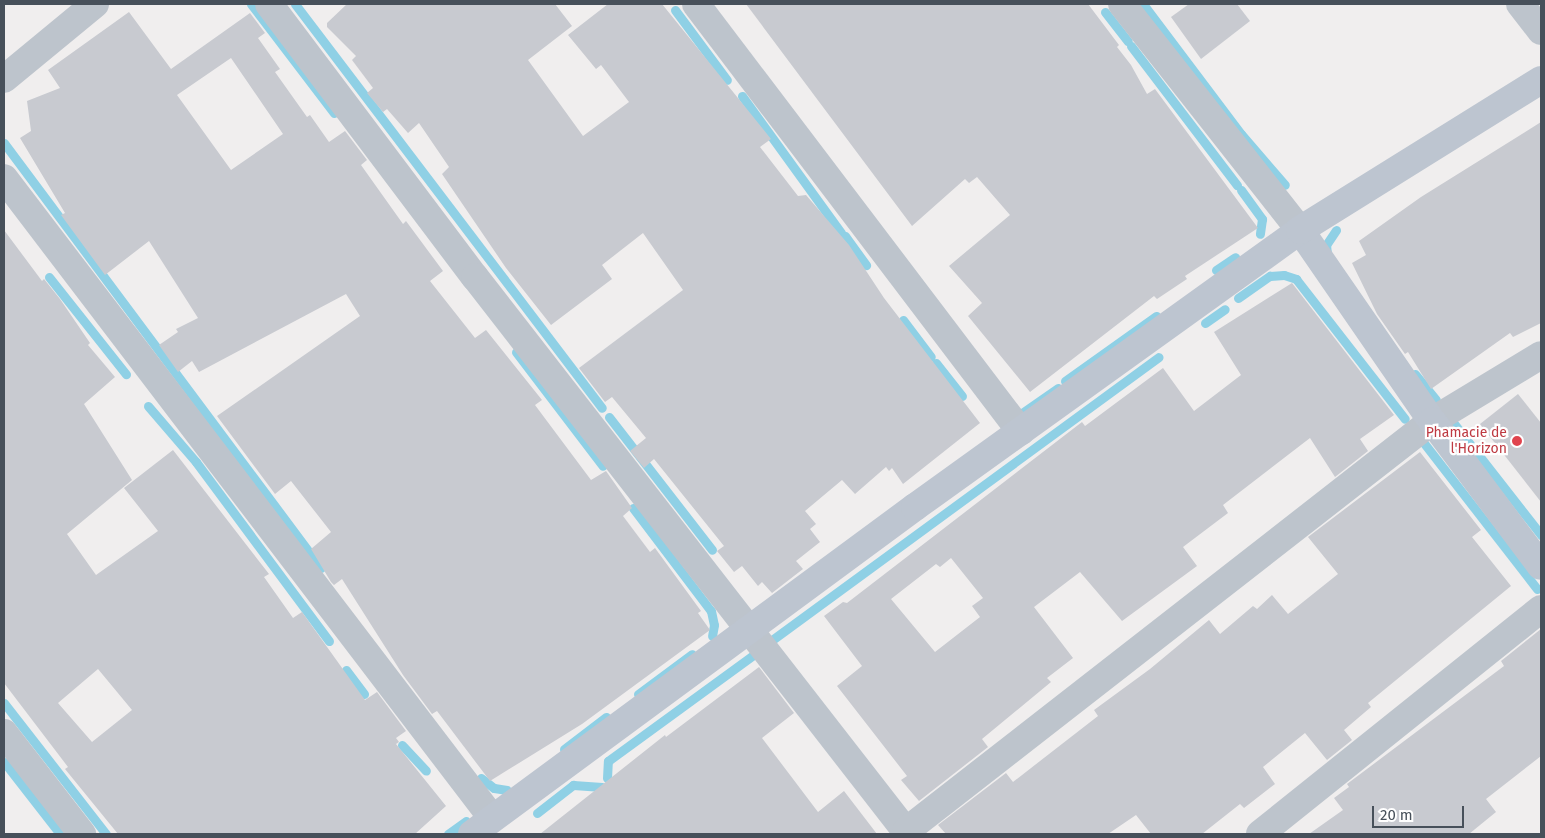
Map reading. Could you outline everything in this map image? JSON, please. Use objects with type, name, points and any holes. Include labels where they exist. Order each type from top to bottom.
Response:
[{"type":"main road","points":[[482,826],[1020,432],[1300,230],[1541,80]]},
{"type":"main road","points":[[1300,230],[1432,421],[1541,566]]},
{"type":"street","points":[[4,79],[95,4]]},
{"type":"street","points":[[269,4],[475,277],[907,833],[1432,421],[1541,354]]},
{"type":"street","points":[[696,4],[1020,432]]},
{"type":"street","points":[[1122,4],[1300,230]]},
{"type":"street","points":[[1520,4],[1541,31]]},
{"type":"street","points":[[4,178],[482,826]]},
{"type":"street","points":[[1260,834],[1541,609]]},
{"type":"street","points":[[4,733],[82,834]]},
{"type":"building","points":[[347,4],[555,4],[572,26],[528,60],[583,136],[629,102],[601,65],[596,69],[568,35],[608,4],[662,4],[771,139],[760,147],[798,196],[806,195],[849,245],[884,298],[980,423],[903,484],[892,468],[889,471],[886,467],[855,494],[842,480],[805,511],[816,524],[810,529],[820,542],[796,561],[803,569],[772,593],[762,582],[758,586],[742,566],[734,572],[717,551],[724,546],[654,459],[644,468],[630,451],[646,438],[612,397],[605,402],[579,368],[683,290],[643,233],[602,265],[612,279],[551,325],[506,268],[442,174],[449,167],[419,123],[408,133],[387,109],[383,112],[367,93],[373,88],[352,60],[356,56],[327,27],[327,23]]},
{"type":"building","points":[[746,4],[1088,4],[1119,45],[1117,47],[1131,65],[1147,94],[1155,89],[1258,228],[1185,276],[1187,279],[1157,299],[1154,296],[1030,392],[968,316],[982,303],[949,266],[1010,215],[977,177],[969,183],[965,179],[912,226]]},
{"type":"building","points":[[1189,4],[1237,4],[1250,21],[1201,59],[1171,17]]},
{"type":"building","points":[[129,12],[171,69],[250,13],[265,33],[258,38],[280,69],[275,72],[307,117],[310,115],[329,142],[345,131],[367,160],[361,165],[403,224],[406,221],[443,271],[430,281],[475,338],[486,330],[542,400],[535,405],[591,480],[606,471],[632,508],[623,516],[650,552],[655,548],[701,611],[698,613],[710,630],[582,724],[490,781],[437,711],[432,714],[403,675],[342,579],[334,585],[331,582],[311,549],[331,532],[291,481],[275,494],[217,416],[360,316],[346,294],[199,372],[192,361],[178,372],[159,345],[178,332],[176,329],[198,318],[149,241],[105,275],[61,215],[65,213],[20,138],[31,131],[27,101],[60,88],[48,70]],"holes":[[[231,58],[283,134],[231,170],[177,95]]]},
{"type":"building","points":[[1541,122],[1541,323],[1513,337],[1510,333],[1431,389],[1408,352],[1405,354],[1377,314],[1352,263],[1366,255],[1359,241],[1421,197]]},
{"type":"building","points":[[4,230],[42,281],[44,279],[60,299],[90,343],[88,345],[115,377],[84,404],[132,480],[67,534],[96,575],[158,531],[124,488],[173,450],[269,574],[264,577],[293,618],[302,612],[365,700],[377,692],[406,731],[396,738],[399,742],[396,744],[446,806],[415,834],[118,834],[65,769],[68,767],[4,683]],"holes":[[[98,669],[132,710],[92,742],[58,703]]]},
{"type":"building","points":[[1292,283],[1394,415],[1360,439],[1368,451],[1335,477],[1310,438],[1223,505],[1228,513],[1183,547],[1197,566],[1122,621],[1080,572],[1034,607],[1073,658],[1047,678],[1051,682],[982,739],[988,747],[919,801],[901,780],[907,776],[837,686],[862,666],[824,616],[843,602],[847,603],[1082,422],[1085,426],[1163,368],[1194,411],[1241,375],[1214,332]],"holes":[[[951,558],[983,598],[972,606],[980,617],[935,652],[891,599],[936,564],[940,567]]]},
{"type":"building","name":"Phamacie de l'Horizon","points":[[1518,394],[1541,423],[1541,502],[1480,424]]},
{"type":"building","points":[[1420,452],[1481,530],[1472,537],[1511,586],[1368,703],[1371,707],[1344,730],[1352,740],[1327,760],[1305,733],[1263,767],[1275,784],[1244,808],[1240,804],[1202,834],[1151,834],[1136,815],[1108,834],[946,834],[938,825],[1006,773],[1013,782],[1098,716],[1094,710],[1150,669],[1209,620],[1220,634],[1253,606],[1257,609],[1272,595],[1288,614],[1338,574],[1308,537]]},
{"type":"building","points":[[1541,629],[1541,756],[1486,799],[1496,812],[1469,834],[1309,834],[1343,810],[1334,798],[1349,787],[1347,784],[1504,666],[1501,661]]},
{"type":"building","points":[[759,667],[794,713],[762,738],[818,812],[844,791],[877,834],[540,834],[665,735],[666,737]]},
{"type":"waterway","points":[[251,4],[334,113]]},
{"type":"waterway","points":[[295,4],[602,408]]},
{"type":"waterway","points":[[1143,4],[1241,134],[1285,185]]},
{"type":"waterway","points":[[675,10],[727,80]]},
{"type":"waterway","points":[[1105,12],[1128,41]]},
{"type":"waterway","points":[[1131,46],[1237,185]]},
{"type":"waterway","points":[[742,96],[841,233]]},
{"type":"waterway","points":[[4,143],[321,568]]},
{"type":"waterway","points":[[1241,190],[1262,219],[1260,234]]},
{"type":"waterway","points":[[1327,254],[1326,245],[1336,230]]},
{"type":"waterway","points":[[845,236],[866,265]]},
{"type":"waterway","points":[[1216,270],[1235,257]]},
{"type":"waterway","points":[[1238,298],[1270,276],[1284,275],[1296,279],[1405,419]]},
{"type":"waterway","points":[[49,277],[126,374]]},
{"type":"waterway","points":[[1205,323],[1225,309]]},
{"type":"waterway","points":[[1065,381],[1156,316]]},
{"type":"waterway","points":[[903,320],[931,357]]},
{"type":"waterway","points":[[516,352],[603,466]]},
{"type":"waterway","points":[[772,640],[1159,357]]},
{"type":"waterway","points":[[936,363],[962,396]]},
{"type":"waterway","points":[[1415,374],[1436,400]]},
{"type":"waterway","points":[[1016,417],[1058,388]]},
{"type":"waterway","points":[[148,406],[196,462],[329,641]]},
{"type":"waterway","points":[[609,417],[712,550]]},
{"type":"waterway","points":[[1452,421],[1541,535]]},
{"type":"waterway","points":[[1420,438],[1537,589]]},
{"type":"waterway","points":[[633,508],[711,611],[714,625],[712,636]]},
{"type":"waterway","points":[[607,778],[608,761],[756,653]]},
{"type":"waterway","points":[[638,694],[692,654]]},
{"type":"waterway","points":[[346,670],[364,694]]},
{"type":"waterway","points":[[4,703],[106,834]]},
{"type":"waterway","points":[[564,749],[606,717]]},
{"type":"waterway","points":[[402,745],[426,771]]},
{"type":"waterway","points":[[4,762],[60,834]]},
{"type":"waterway","points":[[481,778],[494,788],[507,790]]},
{"type":"waterway","points":[[537,813],[573,785],[602,787]]},
{"type":"waterway","points":[[448,834],[466,821]]},
{"type":"place","name":"Phamacie de l'Horizon","points":[[1517,441]]}]
